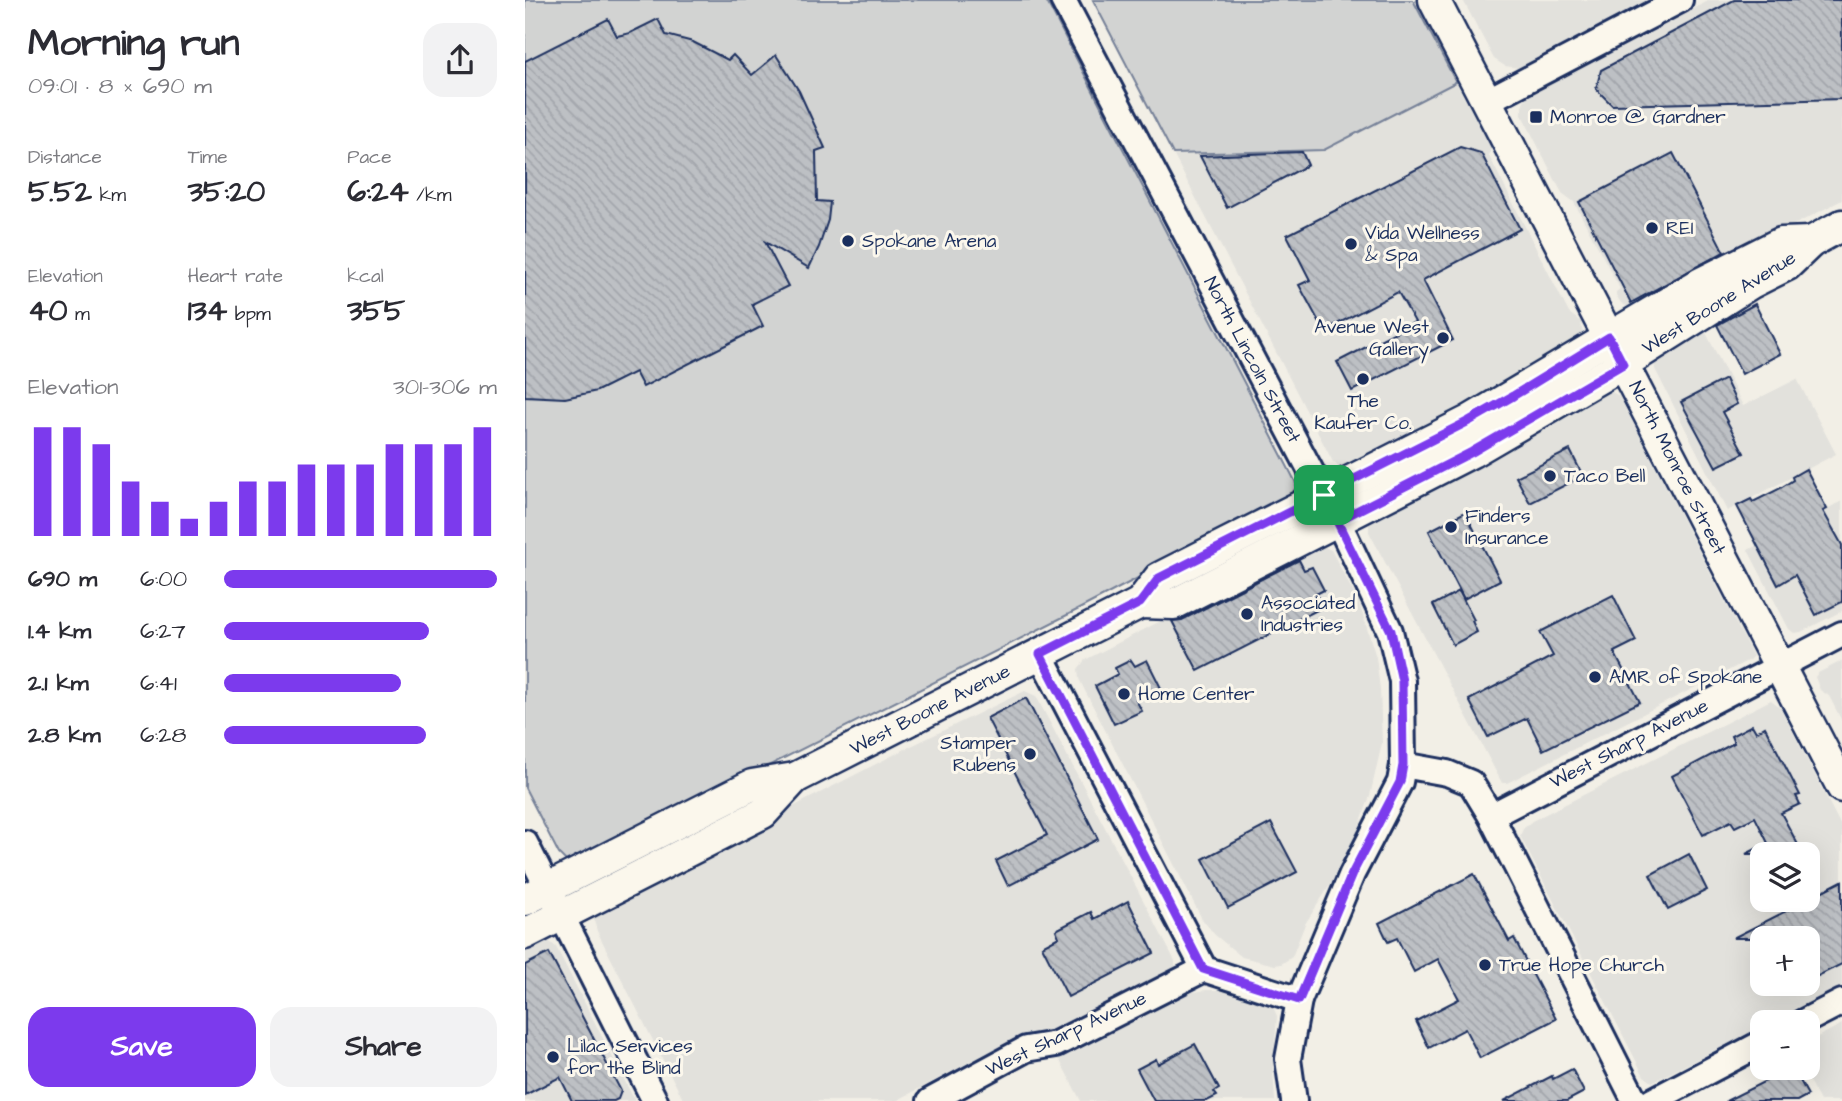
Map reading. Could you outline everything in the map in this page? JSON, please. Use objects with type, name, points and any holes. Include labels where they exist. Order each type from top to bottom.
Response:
[{"type":"main road","name":"North Monroe Street","points":[[1434,0],[1842,787]]},
{"type":"main road","name":"West Boone Avenue","points":[[1330,508],[1472,452],[1623,364],[1723,300],[1787,265],[1811,242],[1842,225]]},
{"type":"main road","name":"West Boone Avenue","points":[[536,894],[752,785],[796,778],[1140,603],[1174,604],[1480,415],[1701,283],[1781,243],[1811,242]]},
{"type":"main road","name":"West Boone Avenue","points":[[525,933],[763,813],[796,778]]},
{"type":"street","name":"North Lincoln Street","points":[[1063,0],[1330,508],[1391,631],[1402,681],[1403,765],[1400,782],[1352,874],[1299,1000],[1288,1059],[1294,1101]]},
{"type":"street","points":[[1487,101],[1680,0]]},
{"type":"street","name":"West Sharp Avenue","points":[[1491,816],[1842,634]]},
{"type":"street","points":[[1040,654],[1203,969],[1299,1000]]},
{"type":"street","points":[[1403,765],[1447,773],[1471,783],[1491,816],[1635,1101]]},
{"type":"street","points":[[525,843],[536,894],[562,916],[655,1101]]},
{"type":"street","name":"West Sharp Avenue","points":[[930,1101],[1026,1049],[1056,1044],[1203,969]]},
{"type":"street","points":[[1820,1013],[1842,1002]]},
{"type":"street","points":[[1652,1101],[1750,1049]]},
{"type":"shaded area","name":"Spokane Arena","points":[[525,0],[1046,0],[1295,481],[1292,497],[1077,610],[582,860],[567,862],[559,854],[525,788]]},
{"type":"shaded area","points":[[1093,0],[1413,0],[1456,82],[1324,150],[1173,154]]},
{"type":"shaded area","points":[[1463,0],[1653,0],[1532,64],[1518,68],[1505,66],[1494,59]]},
{"type":"shaded area","points":[[1710,0],[1842,0],[1842,200],[1635,307],[1628,307],[1621,303],[1616,295],[1620,289],[1574,202],[1562,193],[1522,115],[1522,107],[1524,100],[1531,93]]},
{"type":"shaded area","points":[[1456,82],[1491,148],[1489,156],[1569,313],[1581,322],[1583,337],[1574,347],[1350,470],[1341,468],[1333,462],[1173,154],[1324,150]]},
{"type":"shaded area","points":[[1701,323],[1743,406],[1797,379],[1836,454],[1727,511],[1655,369],[1654,361]]},
{"type":"shaded area","points":[[1608,390],[1619,396],[1753,656],[1507,783],[1502,783],[1369,532],[1369,520]]},
{"type":"shaded area","points":[[1842,501],[1842,611],[1794,633],[1789,629],[1748,550]]},
{"type":"shaded area","points":[[1310,544],[1319,544],[1331,550],[1359,603],[1376,657],[1382,743],[1370,796],[1353,844],[1305,924],[1292,957],[1275,965],[1242,957],[1215,935],[1202,919],[1079,679],[1078,669],[1085,660]]},
{"type":"shaded area","points":[[1842,661],[1842,721],[1829,696],[1820,690],[1815,677]]},
{"type":"shaded area","points":[[1025,691],[1036,696],[1175,961],[1172,970],[1058,1029],[1013,1039],[896,1101],[684,1101],[597,931],[593,917],[597,910],[905,749]]},
{"type":"shaded area","points":[[1771,700],[1780,707],[1842,828],[1842,986],[1795,1010],[1750,1010],[1750,1033],[1652,1082],[1644,1076],[1520,836],[1532,821]]},
{"type":"shaded area","points":[[545,938],[556,947],[635,1101],[525,1101],[525,944]]},
{"type":"shaded area","points":[[1223,990],[1269,1000],[1277,1016],[1273,1069],[1275,1101],[1081,1101],[1059,1059],[1188,993]]},
{"type":"shaded area","points":[[1842,1024],[1842,1101],[1820,1101],[1809,1080],[1820,1080],[1820,1036]]},
{"type":"building","points":[[1734,0],[1842,0],[1842,99],[1612,105],[1596,89],[1601,70]]},
{"type":"building","name":"Spokane Arena","points":[[608,19],[617,36],[630,33],[658,19],[666,35],[693,42],[728,60],[733,55],[752,75],[776,55],[799,91],[825,148],[816,151],[817,201],[830,202],[828,220],[809,268],[765,242],[788,286],[752,304],[763,326],[643,387],[635,372],[597,391],[565,398],[525,396],[525,61]]},
{"type":"building","points":[[1460,147],[1481,153],[1520,229],[1423,280],[1453,340],[1352,391],[1337,362],[1415,322],[1398,292],[1324,331],[1299,285],[1310,280],[1287,235]]},
{"type":"building","points":[[1302,152],[1308,165],[1227,208],[1200,156]]},
{"type":"building","name":"REI","points":[[1673,153],[1724,252],[1631,303],[1579,202]]},
{"type":"building","points":[[1755,304],[1780,354],[1742,374],[1717,325]]},
{"type":"building","points":[[1725,379],[1737,404],[1722,412],[1744,453],[1716,467],[1681,402]]},
{"type":"building","name":"Taco Bell","points":[[1570,450],[1583,476],[1530,503],[1516,477]]},
{"type":"building","points":[[1806,469],[1827,509],[1823,511],[1842,545],[1842,602],[1816,615],[1795,575],[1778,585],[1737,506],[1751,499],[1753,502],[1779,489]]},
{"type":"building","points":[[1465,512],[1500,580],[1464,599],[1429,531]]},
{"type":"building","name":"Associated Industries","points":[[1299,560],[1304,570],[1312,567],[1324,590],[1316,594],[1323,607],[1198,671],[1172,621],[1182,620]]},
{"type":"building","points":[[1459,591],[1477,632],[1453,645],[1433,605]]},
{"type":"building","points":[[1613,595],[1636,641],[1614,652],[1640,702],[1543,750],[1527,718],[1488,737],[1469,700],[1553,656],[1540,632]]},
{"type":"building","name":"Home Center","points":[[1131,660],[1135,666],[1147,660],[1161,688],[1136,700],[1142,711],[1114,724],[1095,686],[1118,674],[1115,668]]},
{"type":"building","points":[[1026,698],[1098,839],[1008,886],[996,861],[1047,835],[987,718]]},
{"type":"building","points":[[1752,725],[1756,732],[1765,727],[1800,795],[1796,796],[1800,804],[1781,813],[1797,842],[1768,842],[1755,817],[1735,827],[1731,821],[1703,835],[1672,776],[1734,743],[1731,736]]},
{"type":"building","points":[[1271,823],[1297,872],[1228,908],[1203,859]]},
{"type":"building","points":[[1689,854],[1707,890],[1668,910],[1650,875]]},
{"type":"building","name":"True Hope Church","points":[[1474,874],[1509,941],[1514,938],[1556,1019],[1480,1058],[1465,1029],[1429,1048],[1416,1021],[1459,999],[1438,959],[1414,972],[1397,938],[1388,942],[1379,923]]},
{"type":"building","points":[[1842,881],[1842,964],[1820,975],[1820,926],[1757,926],[1784,912],[1820,912],[1820,892]]},
{"type":"building","points":[[1128,901],[1154,953],[1068,997],[1042,946],[1059,937],[1056,930],[1091,912],[1094,919]]},
{"type":"building","points":[[1750,929],[1750,938],[1733,938]]},
{"type":"building","points":[[549,953],[621,1091],[618,1099],[614,1101],[572,1101],[560,1077],[525,1095],[525,965]]},
{"type":"building","points":[[1195,1044],[1219,1089],[1214,1092],[1217,1096],[1207,1101],[1154,1101],[1137,1069],[1156,1059],[1158,1064]]},
{"type":"building","points":[[1572,1069],[1584,1092],[1567,1101],[1504,1101],[1552,1076],[1553,1079]]},
{"type":"building","points":[[1767,1080],[1800,1080],[1808,1095],[1797,1101],[1726,1101]]},
{"type":"place","name":"Monroe @ Gardner","points":[[1536,117]]},
{"type":"place","name":"REI","points":[[1652,228]]},
{"type":"place","name":"Spokane Arena","points":[[848,241]]},
{"type":"place","name":"Vida Wellness & Spa","points":[[1351,244]]},
{"type":"place","name":"Avenue West Gallery","points":[[1443,338]]},
{"type":"place","name":"The Kaufer Co.","points":[[1363,379]]},
{"type":"place","name":"Taco Bell","points":[[1550,476]]},
{"type":"place","name":"Finders Insurance","points":[[1451,527]]},
{"type":"place","name":"Associated Industries","points":[[1247,614]]},
{"type":"place","name":"AMR of Spokane","points":[[1595,677]]},
{"type":"place","name":"Home Center","points":[[1124,694]]},
{"type":"place","name":"Stamper Rubens","points":[[1030,754]]},
{"type":"place","name":"True Hope Church","points":[[1485,965]]},
{"type":"place","name":"Lilac Services for the Blind","points":[[553,1057]]},
{"type":"route","points":[[1609,337],[1623,364],[1472,452],[1337,521],[1391,631],[1402,681],[1403,765],[1400,782],[1352,874],[1299,1000],[1203,969],[1040,654],[1140,603],[1159,578],[1324,495],[1513,396],[1609,337]]}]
